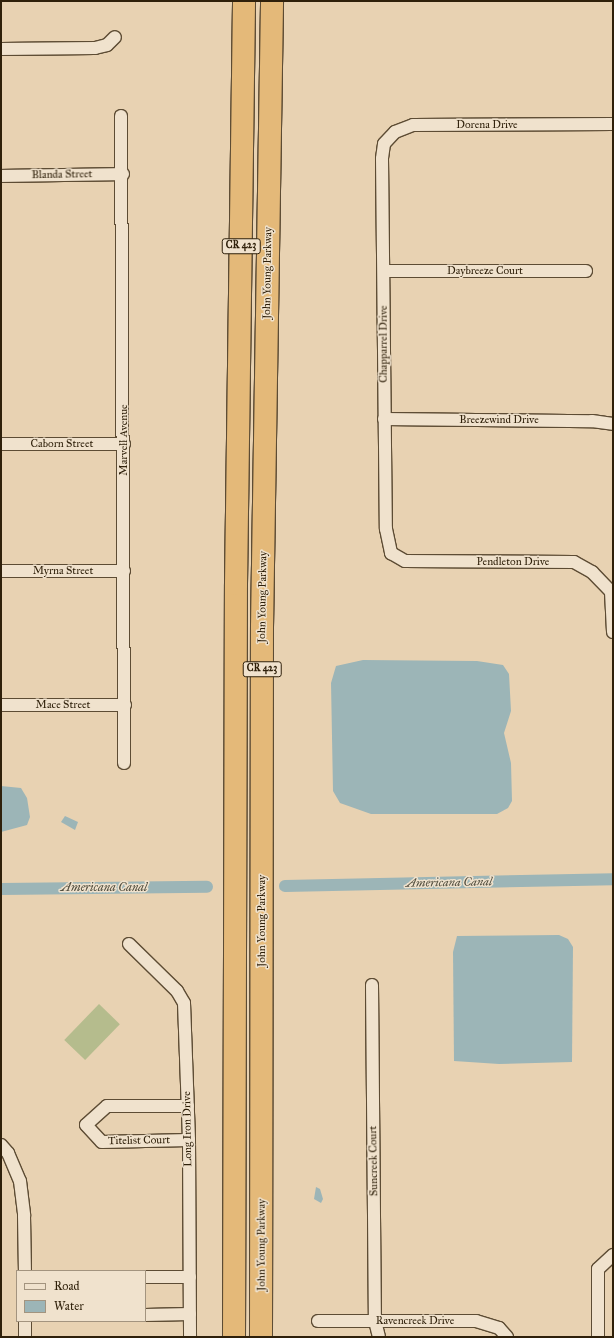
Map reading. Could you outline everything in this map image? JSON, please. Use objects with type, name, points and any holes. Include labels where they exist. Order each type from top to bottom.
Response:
[{"type":"highway","name":"CR 423","points":[[237,1334],[236,584],[244,1]]},
{"type":"highway","name":"John Young Parkway","points":[[261,1337],[262,627],[272,1]]},
{"type":"highway","points":[[236,584],[248,614],[262,627]]},
{"type":"street","points":[[1,49],[95,48],[107,45],[115,37]]},
{"type":"street","name":"Marvell Avenue","points":[[121,116],[123,174],[124,763]]},
{"type":"street","name":"Dorena Drive","points":[[382,159],[384,144],[395,132],[413,125],[613,124]]},
{"type":"street","name":"Chapparrel Drive","points":[[382,159],[386,529]]},
{"type":"street","name":"Blanda Street","points":[[1,176],[123,174]]},
{"type":"street","name":"Daybreeze Court","points":[[384,272],[586,271]]},
{"type":"street","name":"Breezewind Drive","points":[[384,419],[592,421],[613,424]]},
{"type":"street","name":"Caborn Street","points":[[1,444],[124,444]]},
{"type":"street","name":"Pendleton Drive","points":[[386,529],[391,553],[405,561],[574,562],[592,572],[611,592],[613,632]]},
{"type":"street","name":"Myrna Street","points":[[1,571],[124,571]]},
{"type":"street","name":"Mace Street","points":[[1,705],[125,705]]},
{"type":"street","name":"Long Iron Drive","points":[[130,944],[177,991],[184,1003],[189,1140],[190,1337]]},
{"type":"street","name":"Suncreek Court","points":[[372,985],[375,1321],[379,1337]]},
{"type":"street","name":"Titelist Court","points":[[188,1106],[107,1106],[86,1125],[102,1142],[189,1140]]},
{"type":"street","points":[[1,1145],[8,1153],[20,1181],[24,1216],[25,1270]]},
{"type":"street","points":[[598,1337],[598,1270],[611,1255]]},
{"type":"street","points":[[146,1277],[190,1277]]},
{"type":"street","points":[[146,1315],[190,1314]]},
{"type":"street","name":"Ravencreek Drive","points":[[318,1321],[476,1321],[499,1328],[507,1337]]},
{"type":"street","points":[[25,1322],[25,1337]]},
{"type":"green space","points":[[99,1004],[120,1024],[85,1060],[64,1040]]},
{"type":"water","points":[[363,660],[477,661],[503,665],[509,674],[511,711],[504,733],[511,763],[512,801],[508,808],[497,814],[371,814],[340,803],[333,791],[331,683],[336,666]]},
{"type":"water","points":[[1,786],[21,788],[27,798],[30,817],[27,825],[1,832]]},
{"type":"water","points":[[65,816],[78,822],[75,830],[61,822]]},
{"type":"water","points":[[559,935],[568,939],[573,947],[572,1062],[499,1064],[454,1061],[453,952],[457,936]]},
{"type":"water","points":[[316,1187],[320,1189],[323,1199],[321,1203],[314,1199]]},
{"type":"waterway","name":"Americana Canal","points":[[285,886],[613,879]]},
{"type":"waterway","name":"Americana Canal","points":[[1,889],[207,887]]}]
